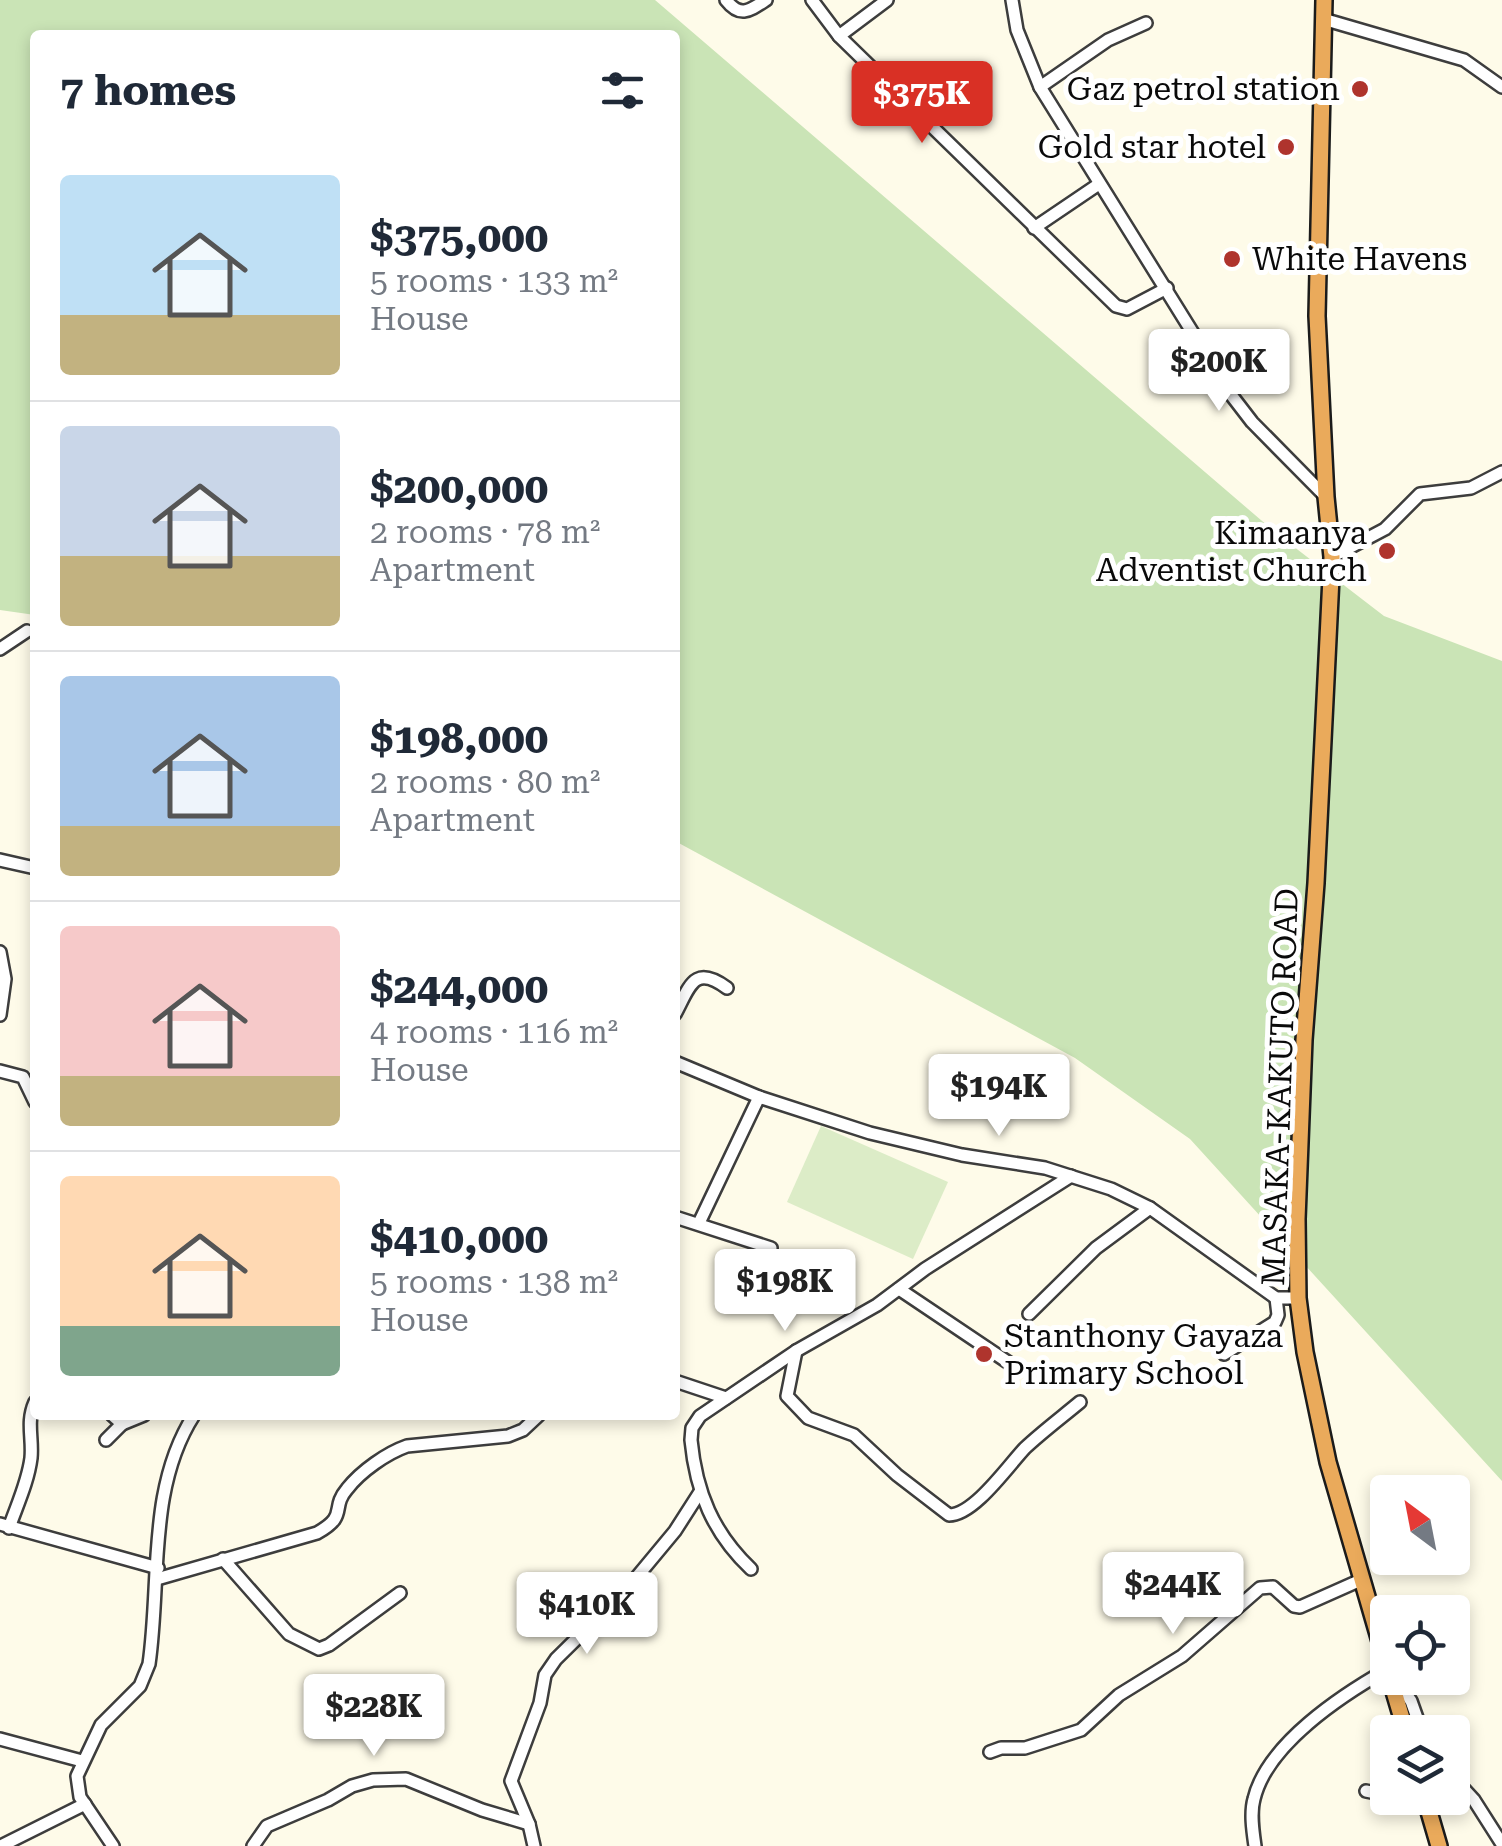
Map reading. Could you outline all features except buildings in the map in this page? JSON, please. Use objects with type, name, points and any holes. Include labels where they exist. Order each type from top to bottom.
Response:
[{"type":"highway","name":"MASAKA-KAKUTO ROAD","points":[[1324,0],[1317,316],[1332,557],[1304,1040],[1298,1298],[1318,1421],[1370,1603]]},
{"type":"highway","points":[[1430,1815],[1439,1846]]},
{"type":"street","points":[[726,0],[733,10],[742,13],[766,0]]},
{"type":"street","points":[[812,0],[838,36],[1116,306],[1133,307],[1167,288]]},
{"type":"street","points":[[838,36],[887,0]]},
{"type":"street","points":[[1012,0],[1017,30],[1040,87],[1232,396],[1252,422],[1326,497]]},
{"type":"street","points":[[1323,19],[1464,60],[1502,87]]},
{"type":"street","points":[[1040,87],[1108,40],[1146,22]]},
{"type":"street","points":[[1034,228],[1099,184]]},
{"type":"street","points":[[1332,557],[1385,530],[1420,494],[1471,488],[1502,472]]},
{"type":"street","points":[[0,649],[27,632]]},
{"type":"street","points":[[0,860],[30,867]]},
{"type":"street","points":[[0,952],[5,993],[0,1015]]},
{"type":"street","points":[[680,1005],[702,976],[710,976],[727,988]]},
{"type":"street","points":[[680,1064],[759,1097],[883,1137],[1045,1168],[1111,1189],[1150,1208],[1276,1298],[1298,1298]]},
{"type":"street","points":[[0,1072],[23,1077],[30,1092]]},
{"type":"street","points":[[699,1223],[759,1097]]},
{"type":"street","points":[[751,1569],[716,1529],[700,1492],[692,1428],[700,1416],[1071,1176]]},
{"type":"street","points":[[1029,1314],[1096,1248],[1150,1208]]},
{"type":"street","points":[[680,1218],[771,1248]]},
{"type":"street","points":[[900,1288],[1018,1369]]},
{"type":"street","points":[[1224,1354],[1275,1322],[1276,1298]]},
{"type":"street","points":[[796,1351],[787,1387],[794,1407],[808,1418],[854,1435],[896,1475],[949,1515],[957,1515],[986,1492],[1026,1448],[1080,1402]]},
{"type":"street","points":[[680,1382],[726,1398]]},
{"type":"street","points":[[30,1418],[32,1455],[4,1526],[157,1574],[316,1533],[340,1515],[340,1500],[346,1489],[393,1451],[407,1446],[508,1436],[524,1430],[534,1420]]},
{"type":"street","points":[[106,1440],[116,1420]]},
{"type":"street","points":[[113,1846],[85,1804],[77,1776],[101,1726],[140,1686],[149,1664],[161,1504],[169,1465],[192,1420]]},
{"type":"street","points":[[534,1846],[512,1782],[540,1703],[545,1675],[676,1531],[700,1492]]},
{"type":"street","points":[[224,1558],[289,1634],[319,1649],[329,1646],[400,1593]]},
{"type":"street","points":[[990,1752],[1025,1748],[1080,1730],[1119,1696],[1182,1656],[1260,1588],[1274,1587],[1300,1607],[1363,1578]]},
{"type":"street","points":[[1254,1846],[1253,1801],[1276,1755],[1346,1693],[1370,1679]]},
{"type":"street","points":[[0,1738],[82,1761]]},
{"type":"street","points":[[253,1846],[267,1826],[373,1780],[406,1779],[482,1810],[529,1824]]},
{"type":"street","points":[[1366,1791],[1370,1792]]},
{"type":"street","points":[[1470,1796],[1502,1844]]},
{"type":"street","points":[[1,1846],[85,1804]]},
{"type":"street","points":[[28,1846],[34,1830]]},
{"type":"green space","points":[[0,0],[655,0],[1276,533],[1384,616],[1502,661],[1502,1481],[1190,1139],[1075,1058],[680,844],[680,30],[30,30],[30,614],[0,610]]},
{"type":"green space","points":[[821,1126],[948,1182],[913,1259],[787,1202]]},
{"type":"place","name":"Gaz petrol station","points":[[1360,89]]},
{"type":"place","name":"Gold star hotel","points":[[1286,147]]},
{"type":"place","name":"White Havens","points":[[1232,259]]},
{"type":"place","name":"Kimaanya Adventist Church","points":[[1387,551]]},
{"type":"place","name":"Stanthony Gayaza Primary School","points":[[984,1354]]}]
